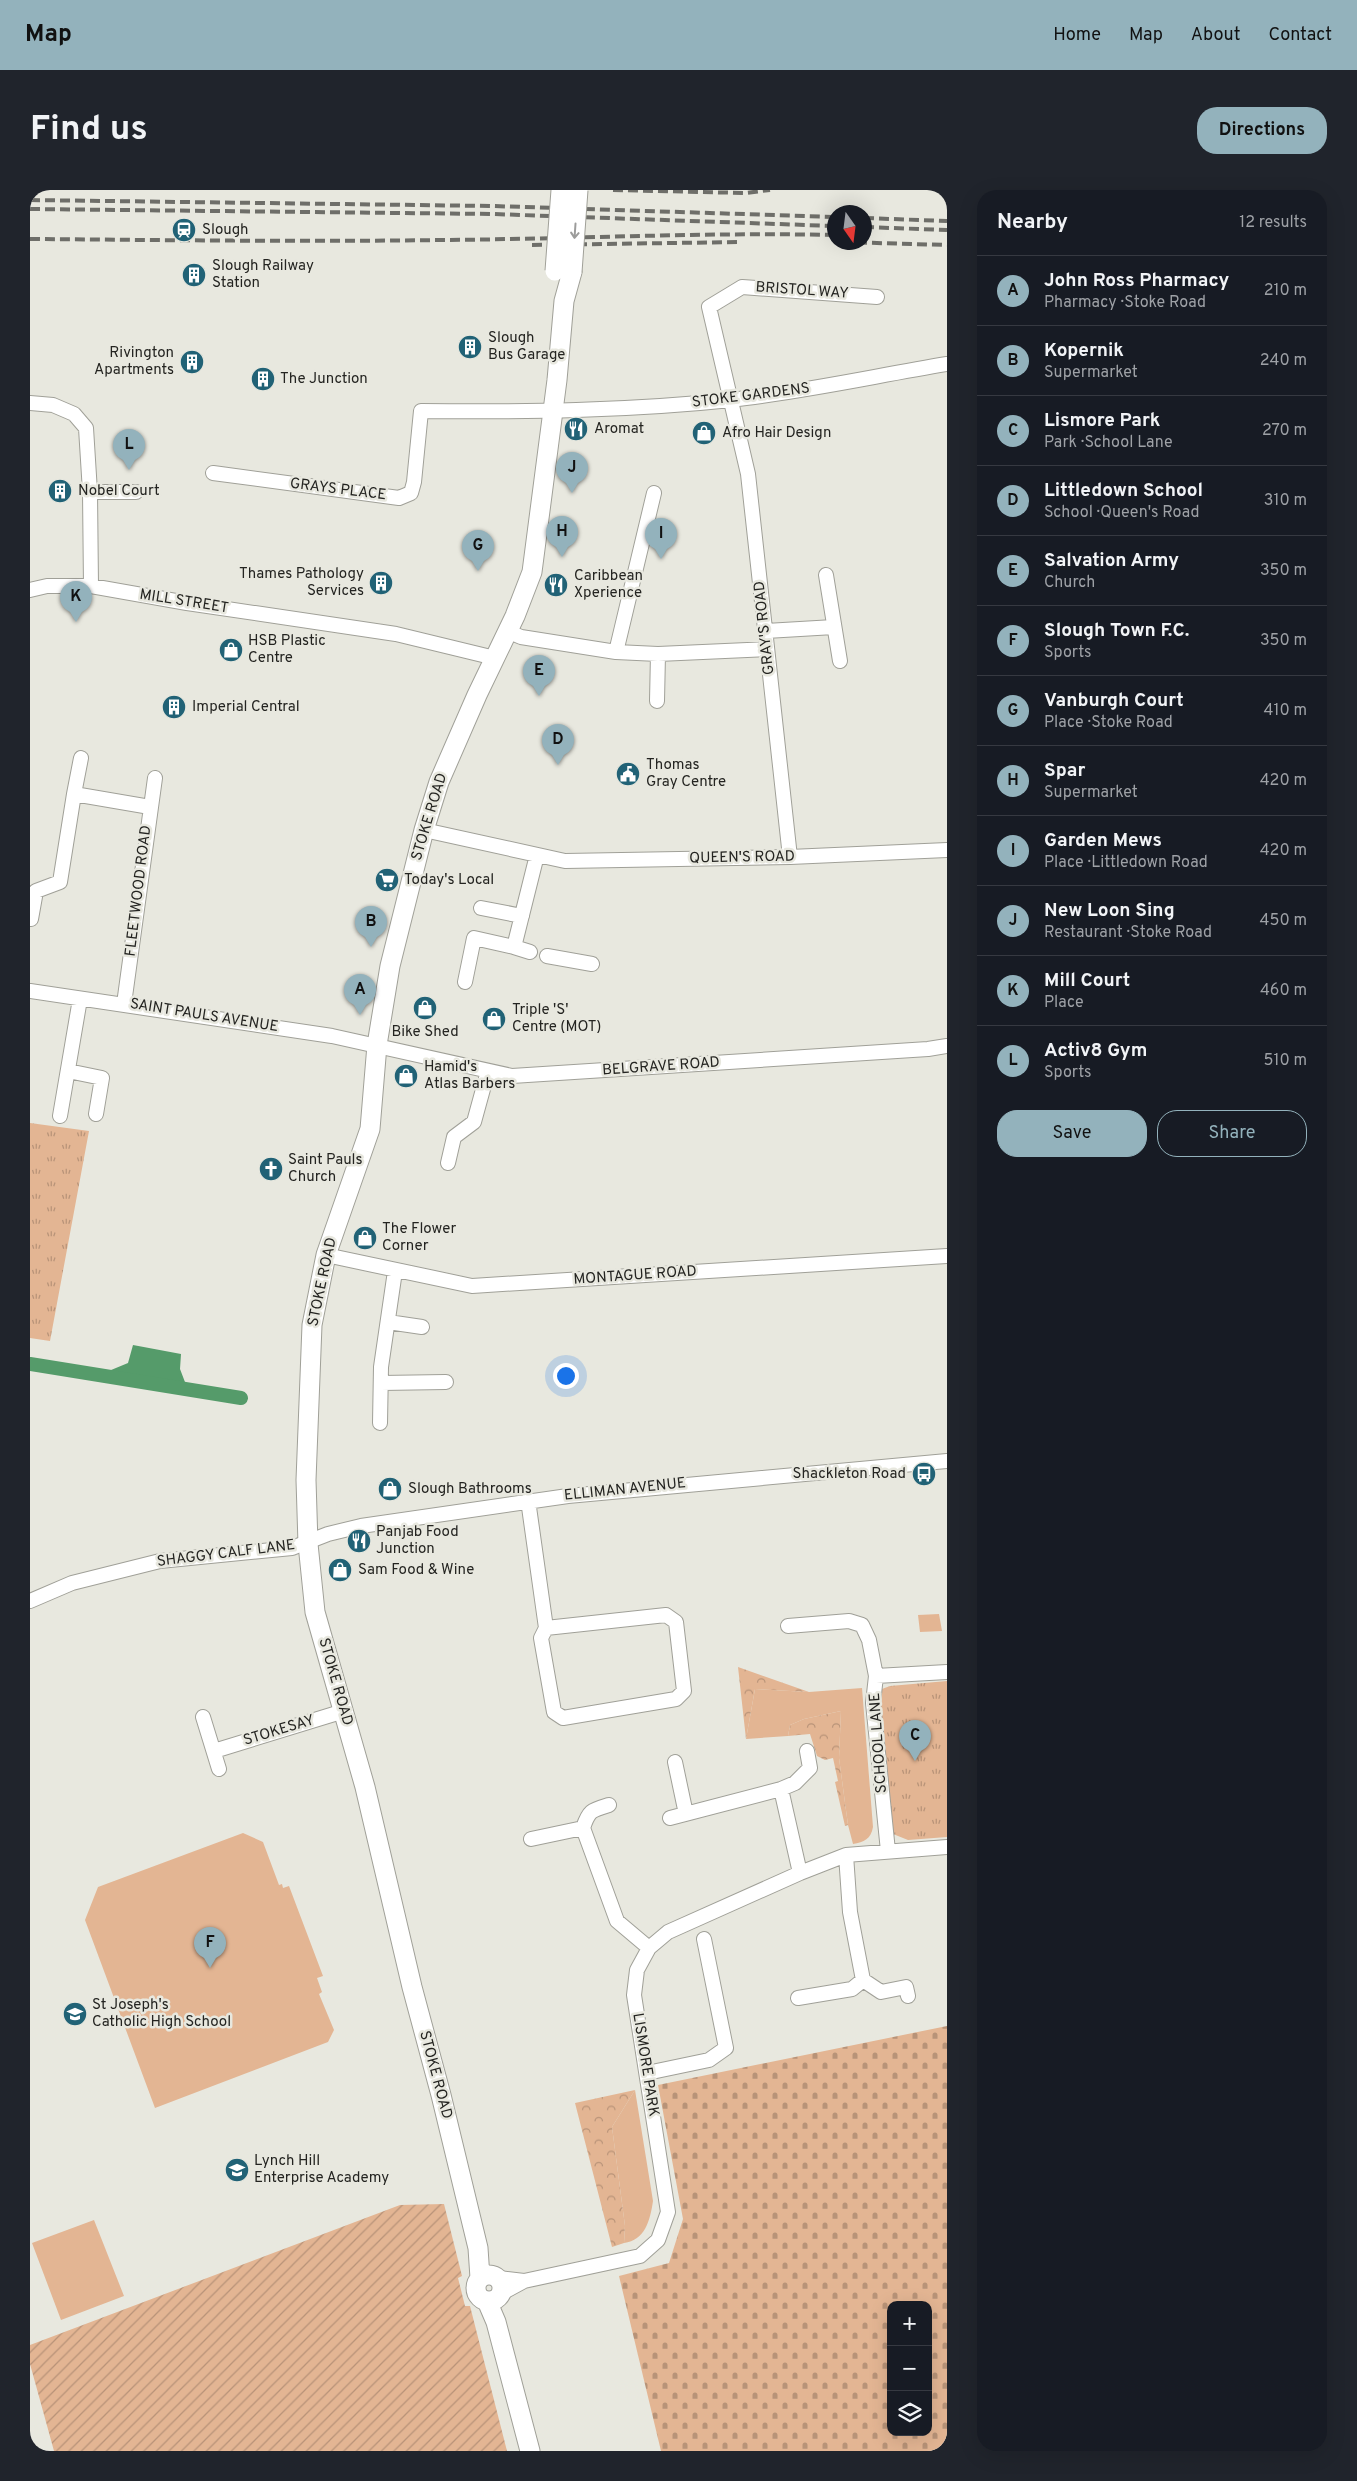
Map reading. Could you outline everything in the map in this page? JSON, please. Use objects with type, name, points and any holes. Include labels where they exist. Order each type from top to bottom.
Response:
[{"type":"main road","name":"STOKE ROAD","points":[[530,2451],[496,2322],[493,2287],[478,2248],[344,1711],[315,1612],[308,1544],[306,1480],[312,1326],[326,1255],[370,1129],[377,1045],[390,966],[424,830],[439,782],[494,658],[515,616],[532,572],[557,380],[564,301],[561,190]]},
{"type":"main road","name":"STOKE ROAD","points":[[564,272],[578,190]]},
{"type":"street","name":"BRISTOL WAY","points":[[732,400],[709,307],[742,287],[877,297]]},
{"type":"street","name":"STOKE GARDENS","points":[[421,411],[646,408],[732,400],[808,389],[947,364]]},
{"type":"street","name":"GRAY'S ROAD","points":[[732,400],[748,474],[790,857]]},
{"type":"street","points":[[30,403],[53,405],[74,414],[86,428],[90,492],[91,586]]},
{"type":"street","name":"GRAYS PLACE","points":[[213,473],[399,498],[411,493],[414,482],[421,411]]},
{"type":"street","points":[[90,492],[136,492]]},
{"type":"street","points":[[616,652],[654,493]]},
{"type":"street","points":[[826,575],[840,661]]},
{"type":"street","name":"MILL STREET","points":[[30,590],[47,586],[91,586],[187,604],[396,634],[494,658]]},
{"type":"street","points":[[766,631],[834,628]]},
{"type":"street","points":[[507,631],[521,637],[616,652],[658,654],[767,649]]},
{"type":"street","points":[[657,701],[658,654]]},
{"type":"street","points":[[31,919],[33,890],[60,882],[81,758]]},
{"type":"street","name":"FLEETWOOD ROAD","points":[[124,1004],[155,778]]},
{"type":"street","points":[[74,794],[150,807]]},
{"type":"street","name":"QUEEN'S ROAD","points":[[424,830],[565,861],[790,857],[947,850]]},
{"type":"street","points":[[514,947],[537,855]]},
{"type":"street","points":[[481,908],[522,916]]},
{"type":"street","points":[[465,982],[474,938],[530,952]]},
{"type":"street","points":[[547,956],[592,964]]},
{"type":"street","name":"SAINT PAULS AVENUE","points":[[30,991],[124,1004],[377,1045]]},
{"type":"street","points":[[60,1116],[80,999]]},
{"type":"street","name":"BELGRAVE ROAD","points":[[377,1045],[512,1076],[928,1049],[947,1046]]},
{"type":"street","points":[[68,1071],[102,1078],[96,1114]]},
{"type":"street","points":[[448,1163],[454,1137],[474,1122],[488,1071]]},
{"type":"street","name":"MONTAGUE ROAD","points":[[326,1255],[472,1286],[947,1256]]},
{"type":"street","points":[[380,1422],[381,1367],[395,1271]]},
{"type":"street","points":[[388,1322],[422,1326]]},
{"type":"street","points":[[381,1382],[446,1382]]},
{"type":"street","name":"ELLIMAN AVENUE","points":[[308,1544],[328,1534],[353,1527],[528,1500],[745,1478],[947,1461]]},
{"type":"street","points":[[528,1500],[546,1628],[541,1638],[554,1712],[563,1718],[676,1699],[684,1691],[676,1622],[666,1615],[546,1628]]},
{"type":"street","name":"SHAGGY CALF LANE","points":[[30,1602],[72,1583],[160,1560],[269,1551],[308,1544]]},
{"type":"street","points":[[788,1626],[849,1620],[862,1625],[869,1640],[876,1676]]},
{"type":"street","name":"SCHOOL LANE","points":[[888,1851],[873,1703],[876,1676],[947,1672]]},
{"type":"street","name":"STOKESAY","points":[[214,1751],[344,1711]]},
{"type":"street","points":[[203,1717],[219,1769]]},
{"type":"street","points":[[670,1818],[781,1789],[795,1783],[810,1768],[807,1751]]},
{"type":"street","points":[[675,1762],[686,1814]]},
{"type":"street","points":[[781,1789],[800,1873]]},
{"type":"street","points":[[609,1805],[593,1809],[586,1817],[583,1828],[617,1921],[649,1948]]},
{"type":"street","points":[[531,1839],[583,1828]]},
{"type":"street","name":"LISMORE PARK","points":[[493,2287],[640,2256],[658,2240],[668,2212],[634,1995],[637,1970],[649,1948],[668,1932],[800,1873],[846,1855],[947,1847]]},
{"type":"street","points":[[846,1855],[850,1912],[863,1980],[881,1992],[906,1987],[908,1996]]},
{"type":"street","points":[[647,2073],[710,2060],[726,2048],[704,1939]]},
{"type":"street","points":[[798,1998],[852,1989],[863,1980]]},
{"type":"green space","points":[[30,1123],[89,1131],[50,1341],[30,1338]]},
{"type":"green space","points":[[939,1614],[942,1631],[920,1632],[918,1615]]},
{"type":"green space","points":[[738,1667],[809,1692],[755,1689],[746,1739]]},
{"type":"green space","points":[[947,1681],[947,1837],[908,1840],[893,1834],[879,1695],[882,1689],[890,1686]]},
{"type":"green space","points":[[862,1688],[873,1827],[871,1834],[866,1839],[853,1844],[848,1825],[839,1758],[841,1711],[804,1719],[790,1725],[788,1736],[746,1739],[755,1689],[809,1692]]},
{"type":"green space","points":[[841,1711],[839,1758],[848,1825],[845,1826],[835,1782],[838,1781],[833,1758],[825,1760],[817,1756],[810,1734],[788,1736],[790,1725],[804,1719]]},
{"type":"green space","points":[[243,1833],[263,1842],[279,1885],[282,1884],[283,1888],[289,1886],[323,1976],[317,1978],[322,1992],[319,1994],[334,2030],[328,2042],[155,2108],[85,1920],[98,1887]]},
{"type":"green space","points":[[947,2026],[947,2451],[661,2451],[619,2276],[669,2263],[683,2219],[658,2085]]},
{"type":"green space","points":[[635,2090],[653,2201],[648,2222],[642,2234],[624,2243],[625,2226],[612,2127]]},
{"type":"green space","points":[[635,2090],[612,2127],[625,2226],[624,2243],[612,2247],[575,2103]]},
{"type":"green space","points":[[444,2204],[462,2276],[458,2278],[465,2306],[470,2306],[507,2451],[54,2451],[30,2364],[30,2345],[400,2205]]},
{"type":"green space","points":[[94,2220],[124,2296],[61,2320],[32,2243]]},
{"type":"shaded area","points":[[133,1345],[181,1354],[180,1369],[188,1390],[99,1375],[128,1363]]},
{"type":"waterway","points":[[30,1364],[241,1398]]},
{"type":"railway","points":[[613,190],[745,193],[770,190]]},
{"type":"railway","points":[[30,200],[493,206],[827,217]]},
{"type":"railway","points":[[30,209],[493,214],[827,226]]},
{"type":"railway","points":[[872,218],[947,221]]},
{"type":"railway","points":[[872,227],[947,230]]},
{"type":"railway","points":[[30,239],[391,241],[736,234],[827,235]]},
{"type":"railway","points":[[532,245],[742,242]]},
{"type":"railway","points":[[872,243],[947,245]]},
{"type":"place","name":"Slough","points":[[184,230]]},
{"type":"place","name":"Slough Railway Station","points":[[194,275]]},
{"type":"place","name":"Slough Bus Garage","points":[[470,347]]},
{"type":"place","name":"Rivington Apartments","points":[[192,362]]},
{"type":"place","name":"The Junction","points":[[263,379]]},
{"type":"place","name":"Aromat","points":[[576,429]]},
{"type":"place","name":"Afro Hair Design","points":[[704,433]]},
{"type":"place","name":"Activ8 Gym","points":[[129,470]]},
{"type":"place","name":"Nobel Court","points":[[60,491]]},
{"type":"place","name":"New Loon Sing","points":[[572,493]]},
{"type":"place","name":"Spar","points":[[562,557]]},
{"type":"place","name":"Garden Mews","points":[[661,559]]},
{"type":"place","name":"Vanburgh Court","points":[[478,571]]},
{"type":"place","name":"Thames Pathology Services","points":[[381,583]]},
{"type":"place","name":"Caribbean Xperience","points":[[556,585]]},
{"type":"place","name":"Mill Court","points":[[76,622]]},
{"type":"place","name":"HSB Plastic Centre","points":[[231,650]]},
{"type":"place","name":"Salvation Army","points":[[539,696]]},
{"type":"place","name":"Imperial Central","points":[[174,707]]},
{"type":"place","name":"Littledown School","points":[[558,765]]},
{"type":"place","name":"Thomas Gray Centre","points":[[628,774]]},
{"type":"place","name":"Today's Local","points":[[387,880]]},
{"type":"place","name":"Kopernik","points":[[371,947]]},
{"type":"place","name":"Bike Shed","points":[[425,1008]]},
{"type":"place","name":"John Ross Pharmacy","points":[[360,1015]]},
{"type":"place","name":"Triple 'S' Centre (MOT)","points":[[494,1019]]},
{"type":"place","name":"Hamid's Atlas Barbers","points":[[406,1076]]},
{"type":"place","name":"Saint Pauls Church","points":[[271,1169]]},
{"type":"place","name":"The Flower Corner","points":[[365,1238]]},
{"type":"place","name":"Shackleton Road","points":[[924,1474]]},
{"type":"place","name":"Slough Bathrooms","points":[[390,1489]]},
{"type":"place","name":"Panjab Food Junction","points":[[359,1541]]},
{"type":"place","name":"Sam Food & Wine","points":[[340,1570]]},
{"type":"place","name":"Lismore Park","points":[[915,1761]]},
{"type":"place","name":"Slough Town F.C.","points":[[210,1968]]},
{"type":"place","name":"St Joseph's Catholic High School","points":[[75,2014]]},
{"type":"place","name":"Lynch Hill Enterprise Academy","points":[[237,2170]]}]
